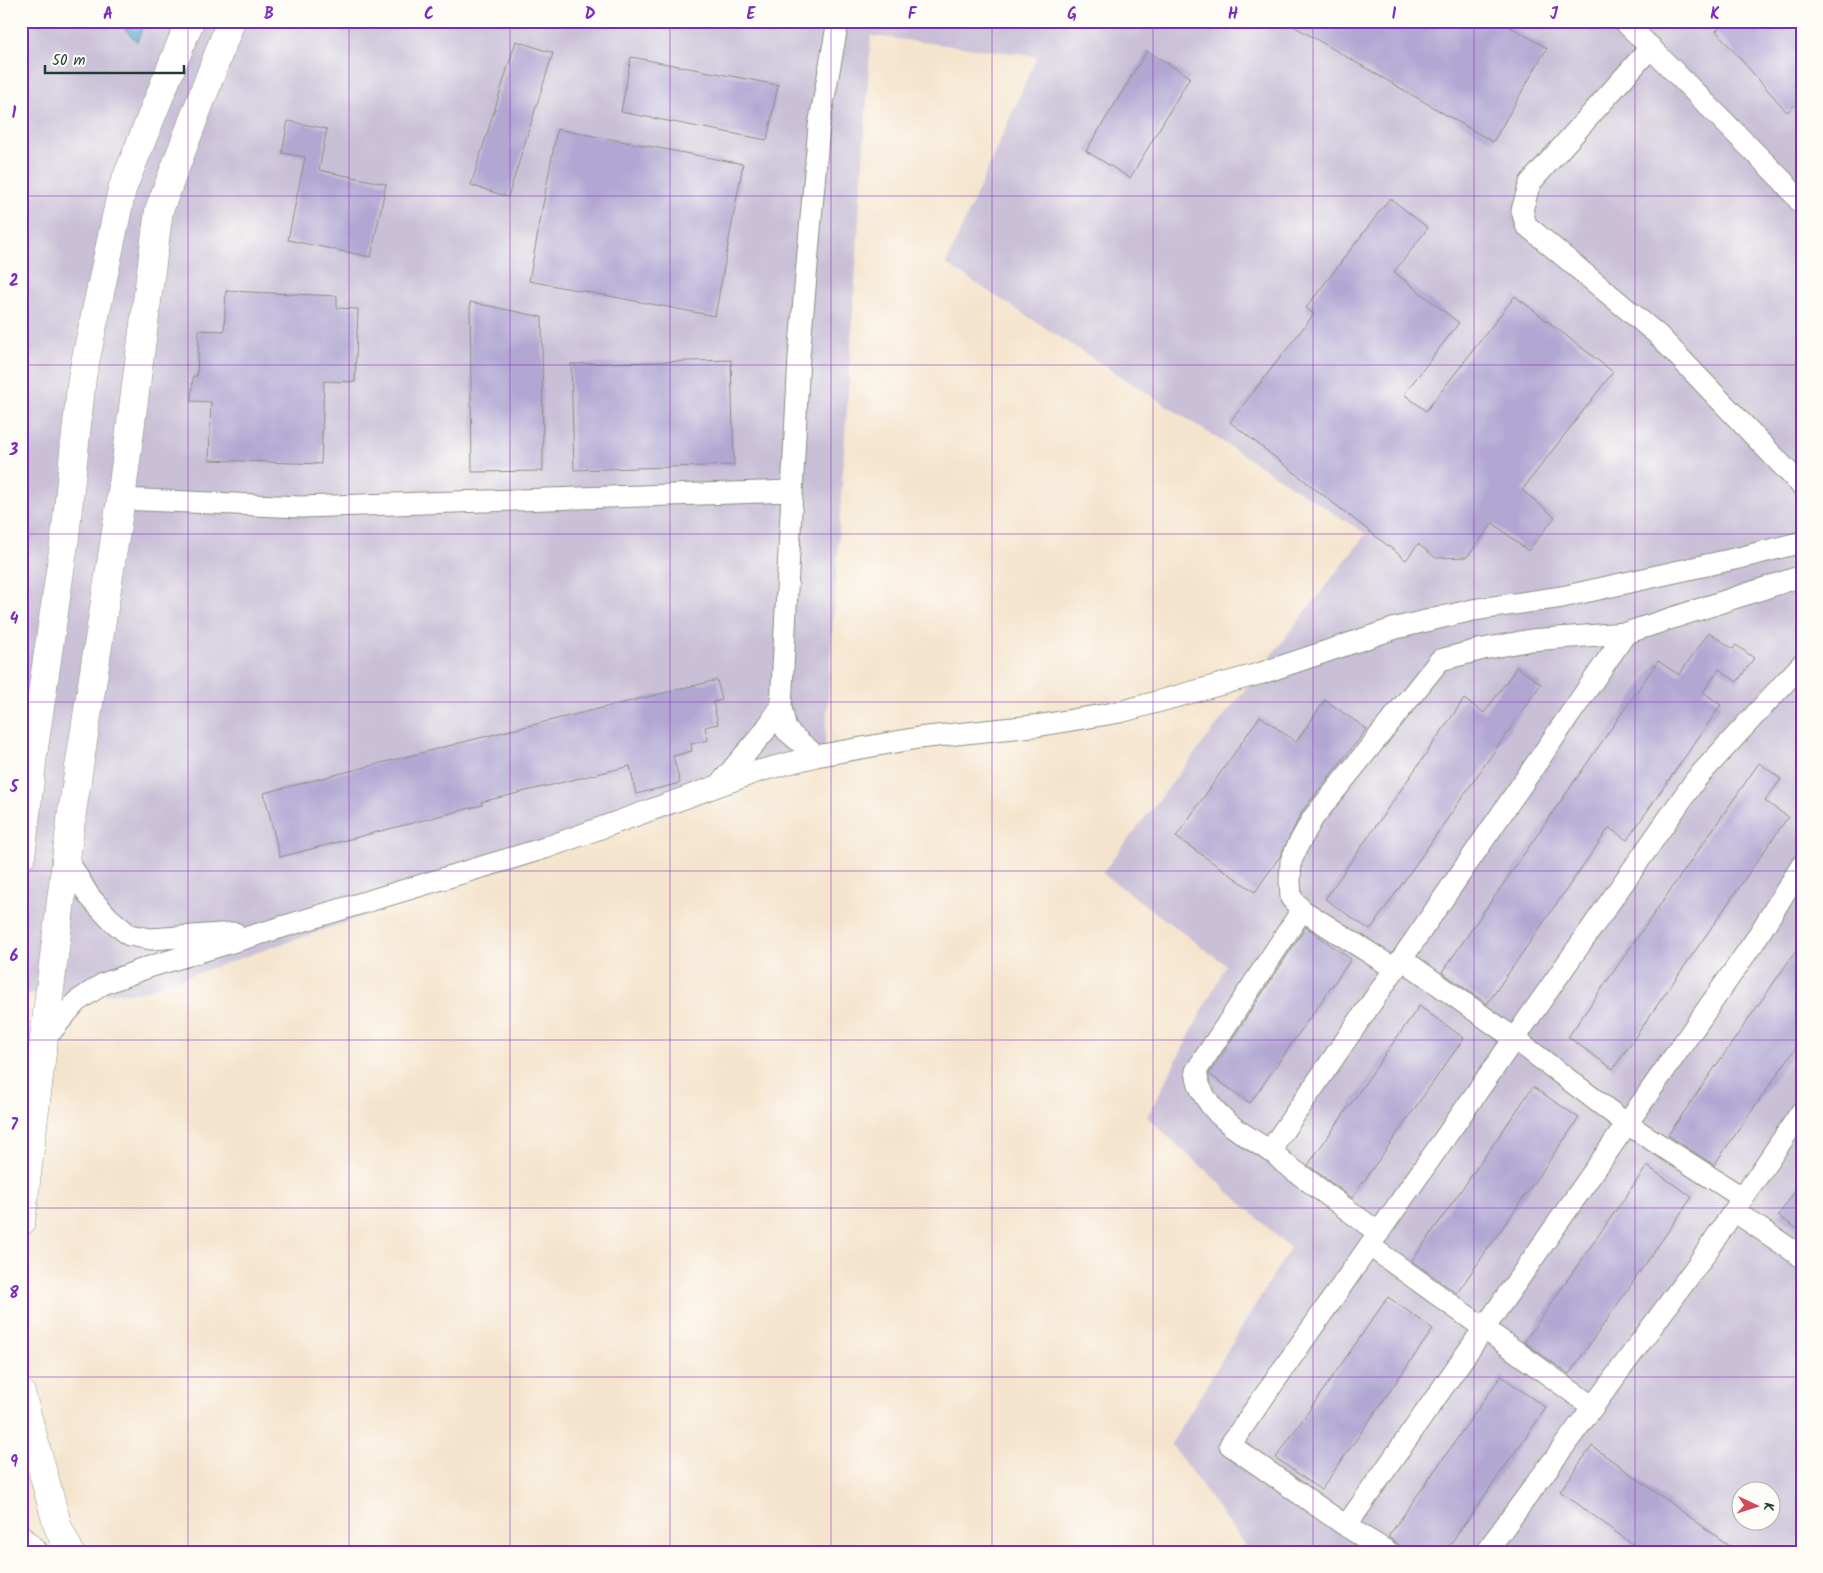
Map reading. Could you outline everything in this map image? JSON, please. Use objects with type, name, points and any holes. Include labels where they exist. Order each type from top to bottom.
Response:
[{"type":"main road","points":[[21,856],[33,755],[65,537],[82,377],[122,189],[190,21]]},
{"type":"main road","points":[[21,1222],[66,859],[121,500],[159,210],[231,21]]},
{"type":"main road","points":[[21,1393],[58,1527],[70,1552]]},
{"type":"street","points":[[816,756],[786,730],[781,707],[799,357],[819,126],[838,21]]},
{"type":"street","points":[[1624,21],[1783,181],[1802,204]]},
{"type":"street","points":[[1651,47],[1530,183],[1522,210],[1526,225],[1658,335],[1802,486]]},
{"type":"street","points":[[121,500],[301,507],[792,491]]},
{"type":"street","points":[[44,1040],[76,1002],[103,984],[149,967],[210,950],[263,931],[544,848],[759,771],[816,756],[918,738],[1042,725],[1120,712],[1262,673],[1396,628],[1473,610],[1572,594],[1743,557],[1802,542]]},
{"type":"street","points":[[1802,576],[1626,633],[1531,640],[1483,649],[1440,660],[1313,818],[1298,844],[1291,861],[1290,880],[1291,898],[1302,910],[1399,964],[1515,1039],[1627,1124],[1739,1204],[1802,1257]]},
{"type":"street","points":[[1275,1154],[1276,1143],[1626,633]]},
{"type":"street","points":[[1388,1552],[1346,1526],[1230,1445],[1696,778],[1802,664]]},
{"type":"street","points":[[717,787],[764,732],[781,707]]},
{"type":"street","points":[[66,859],[89,896],[109,918],[129,935],[151,939],[263,931]]},
{"type":"street","points":[[1346,1526],[1754,942],[1802,865]]},
{"type":"street","points":[[1302,910],[1196,1072],[1200,1087],[1230,1126],[1275,1154],[1484,1328],[1593,1407]]},
{"type":"street","points":[[1486,1552],[1698,1264],[1802,1111]]},
{"type":"street","points":[[21,1536],[38,1552]]},
{"type":"shaded area","points":[[21,21],[1802,21],[1802,1552],[1250,1552],[1171,1444],[1290,1248],[1147,1117],[1226,965],[1102,873],[1366,534],[946,264],[1037,56],[871,36],[824,760],[138,993],[21,994]]},
{"type":"water","points":[[117,21],[145,21],[137,42]]},
{"type":"building","points":[[1285,21],[1500,21],[1547,48],[1493,142]]},
{"type":"building","points":[[1727,21],[1802,21],[1802,100],[1787,112],[1716,31]]},
{"type":"building","points":[[516,41],[553,53],[508,197],[471,185]]},
{"type":"building","points":[[1147,51],[1190,77],[1130,178],[1086,151]]},
{"type":"building","points":[[631,57],[778,85],[767,140],[621,112]]},
{"type":"building","points":[[288,121],[327,129],[319,170],[386,184],[371,257],[288,240],[305,157],[282,153]]},
{"type":"building","points":[[557,129],[743,164],[715,316],[529,281]]},
{"type":"building","points":[[1390,198],[1428,228],[1394,272],[1459,323],[1404,394],[1426,411],[1515,296],[1613,372],[1522,490],[1555,517],[1528,551],[1493,523],[1467,557],[1436,558],[1418,544],[1406,560],[1230,422],[1314,314],[1306,308]]},
{"type":"building","points":[[226,291],[337,296],[337,308],[358,309],[355,382],[324,381],[321,464],[209,460],[211,402],[191,401],[193,376],[197,376],[199,330],[224,331]]},
{"type":"building","points":[[470,302],[542,317],[543,471],[472,472]]},
{"type":"building","points":[[731,360],[734,465],[574,470],[571,364]]},
{"type":"building","points":[[1709,632],[1733,649],[1736,645],[1754,658],[1737,682],[1719,669],[1703,692],[1721,705],[1627,840],[1609,828],[1487,1004],[1442,972],[1658,661],[1679,675]]},
{"type":"building","points":[[1517,667],[1541,684],[1370,930],[1325,899],[1464,699],[1484,713]]},
{"type":"building","points":[[717,680],[722,700],[713,702],[718,724],[705,727],[708,740],[691,744],[692,751],[673,756],[680,783],[636,794],[630,766],[481,802],[482,805],[280,857],[264,793]]},
{"type":"building","points":[[1325,700],[1367,729],[1303,810],[1280,856],[1255,892],[1176,837],[1260,716],[1296,742]]},
{"type":"building","points":[[1759,763],[1781,779],[1765,801],[1788,817],[1613,1069],[1568,1037]]},
{"type":"building","points":[[1306,927],[1351,959],[1250,1103],[1209,1074]]},
{"type":"building","points":[[1802,942],[1802,1039],[1714,1165],[1668,1135]]},
{"type":"building","points":[[1419,1006],[1464,1038],[1352,1198],[1308,1165]]},
{"type":"building","points":[[1533,1087],[1579,1118],[1457,1293],[1412,1261]]},
{"type":"building","points":[[1647,1166],[1692,1197],[1569,1374],[1524,1342]]},
{"type":"building","points":[[1802,1181],[1802,1232],[1778,1216]]},
{"type":"building","points":[[1388,1297],[1433,1329],[1321,1490],[1276,1458]]},
{"type":"building","points":[[1501,1376],[1546,1408],[1445,1552],[1410,1552],[1388,1537]]},
{"type":"building","points":[[1592,1446],[1738,1552],[1643,1552],[1560,1491]]}]
